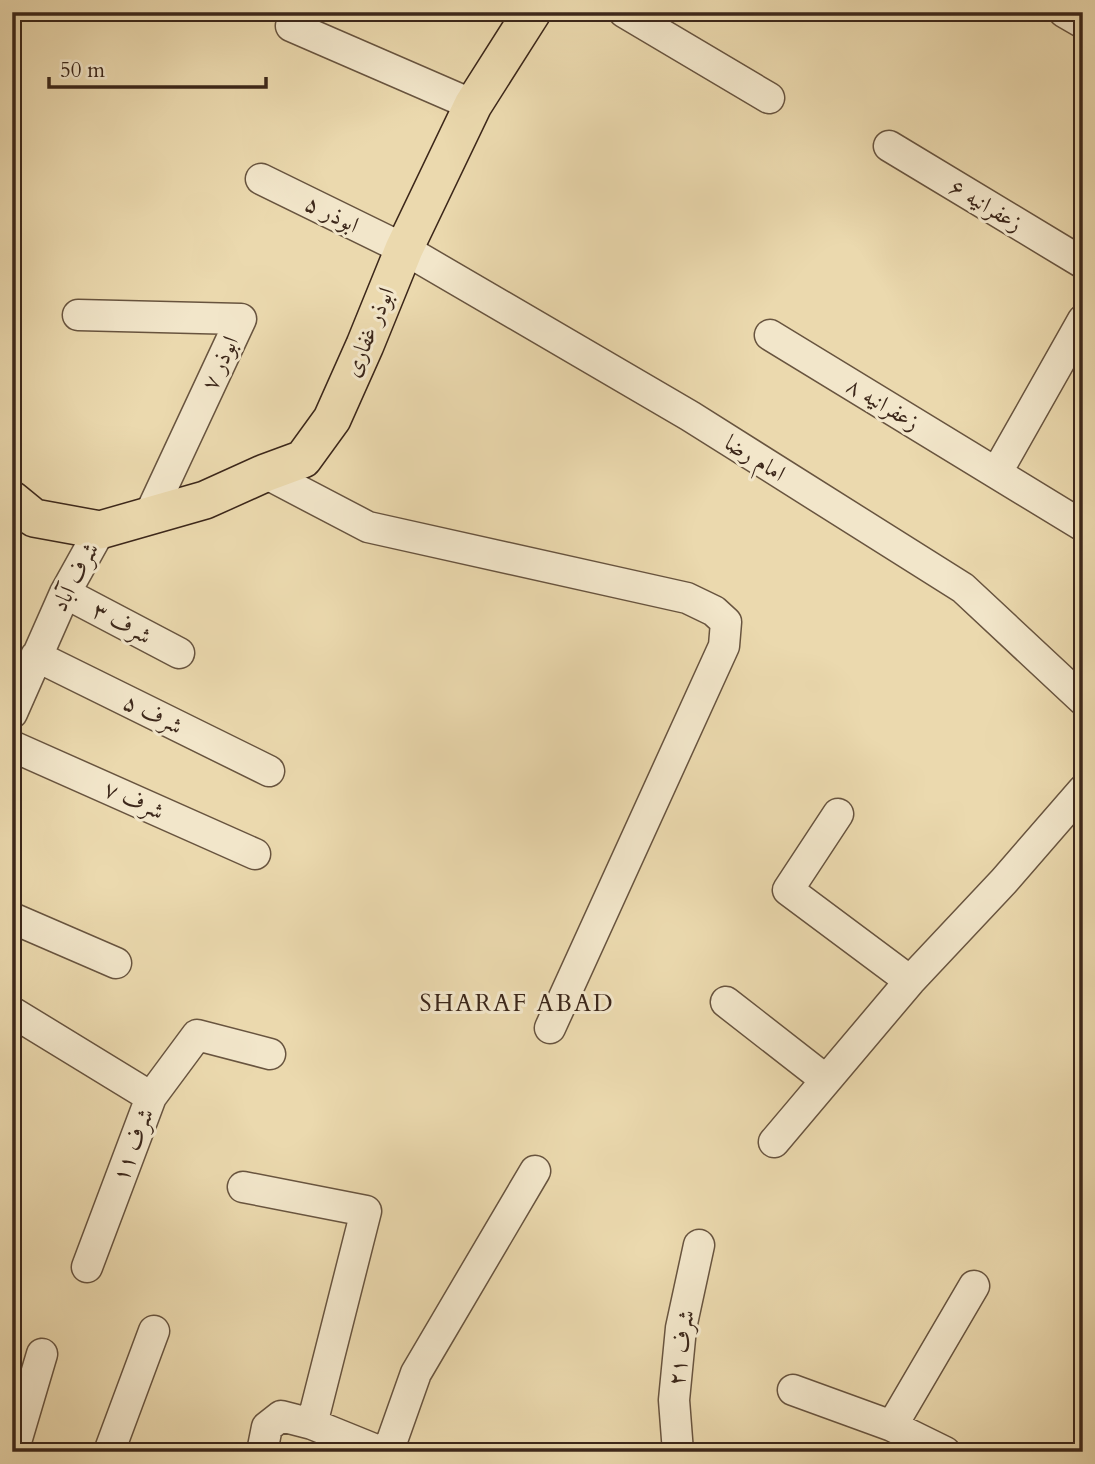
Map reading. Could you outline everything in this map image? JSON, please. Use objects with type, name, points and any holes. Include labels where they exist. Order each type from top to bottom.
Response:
[{"type":"main road","name":"ابوذر غفاری","points":[[100,530],[205,500],[303,459],[331,419],[404,249],[473,105],[531,12]]},
{"type":"main road","name":"شرف آباد","points":[[12,500],[34,519],[100,530]]},
{"type":"street","points":[[624,12],[769,98]]},
{"type":"street","points":[[1064,12],[1083,23]]},
{"type":"street","points":[[291,26],[473,105]]},
{"type":"street","name":"زعفرانیه ۶","points":[[889,146],[1083,263]]},
{"type":"street","name":"ابوذر ۵","points":[[261,179],[404,249]]},
{"type":"street","name":"امام رضا","points":[[404,249],[690,416],[963,589],[1083,700]]},
{"type":"street","name":"ابوذر ۷","points":[[78,315],[241,319],[149,516]]},
{"type":"street","points":[[997,472],[1083,320]]},
{"type":"street","name":"زعفرانیه ۸","points":[[770,335],[1083,526]]},
{"type":"street","points":[[265,473],[368,527],[687,598],[714,611],[726,622],[724,646],[550,1028]]},
{"type":"street","name":"شرف آباد","points":[[12,713],[65,593],[100,530]]},
{"type":"street","name":"شرف ۳","points":[[65,593],[179,653]]},
{"type":"street","name":"شرف ۵","points":[[36,656],[270,771]]},
{"type":"street","name":"شرف ۷","points":[[12,746],[255,854]]},
{"type":"street","points":[[774,1142],[910,981],[1004,881],[1083,790]]},
{"type":"street","points":[[838,814],[788,890],[910,981]]},
{"type":"street","points":[[12,918],[116,963]]},
{"type":"street","points":[[726,1002],[826,1080]]},
{"type":"street","name":"شرف ۱۱","points":[[12,1012],[151,1097],[87,1267]]},
{"type":"street","points":[[151,1097],[197,1035],[270,1054]]},
{"type":"street","points":[[388,1452],[416,1373],[536,1171]]},
{"type":"street","points":[[243,1187],[366,1211],[312,1424]]},
{"type":"street","name":"شرف ۲۱","points":[[678,1452],[674,1400],[681,1328],[699,1245]]},
{"type":"street","points":[[892,1426],[974,1286]]},
{"type":"street","points":[[109,1452],[154,1331]]},
{"type":"street","points":[[13,1452],[42,1354]]},
{"type":"street","points":[[793,1390],[892,1426],[945,1452]]},
{"type":"street","points":[[265,1439],[281,1416],[312,1424],[381,1452]]},
{"type":"district","name":"SHARAF ABAD","points":[[517,1003]]}]
